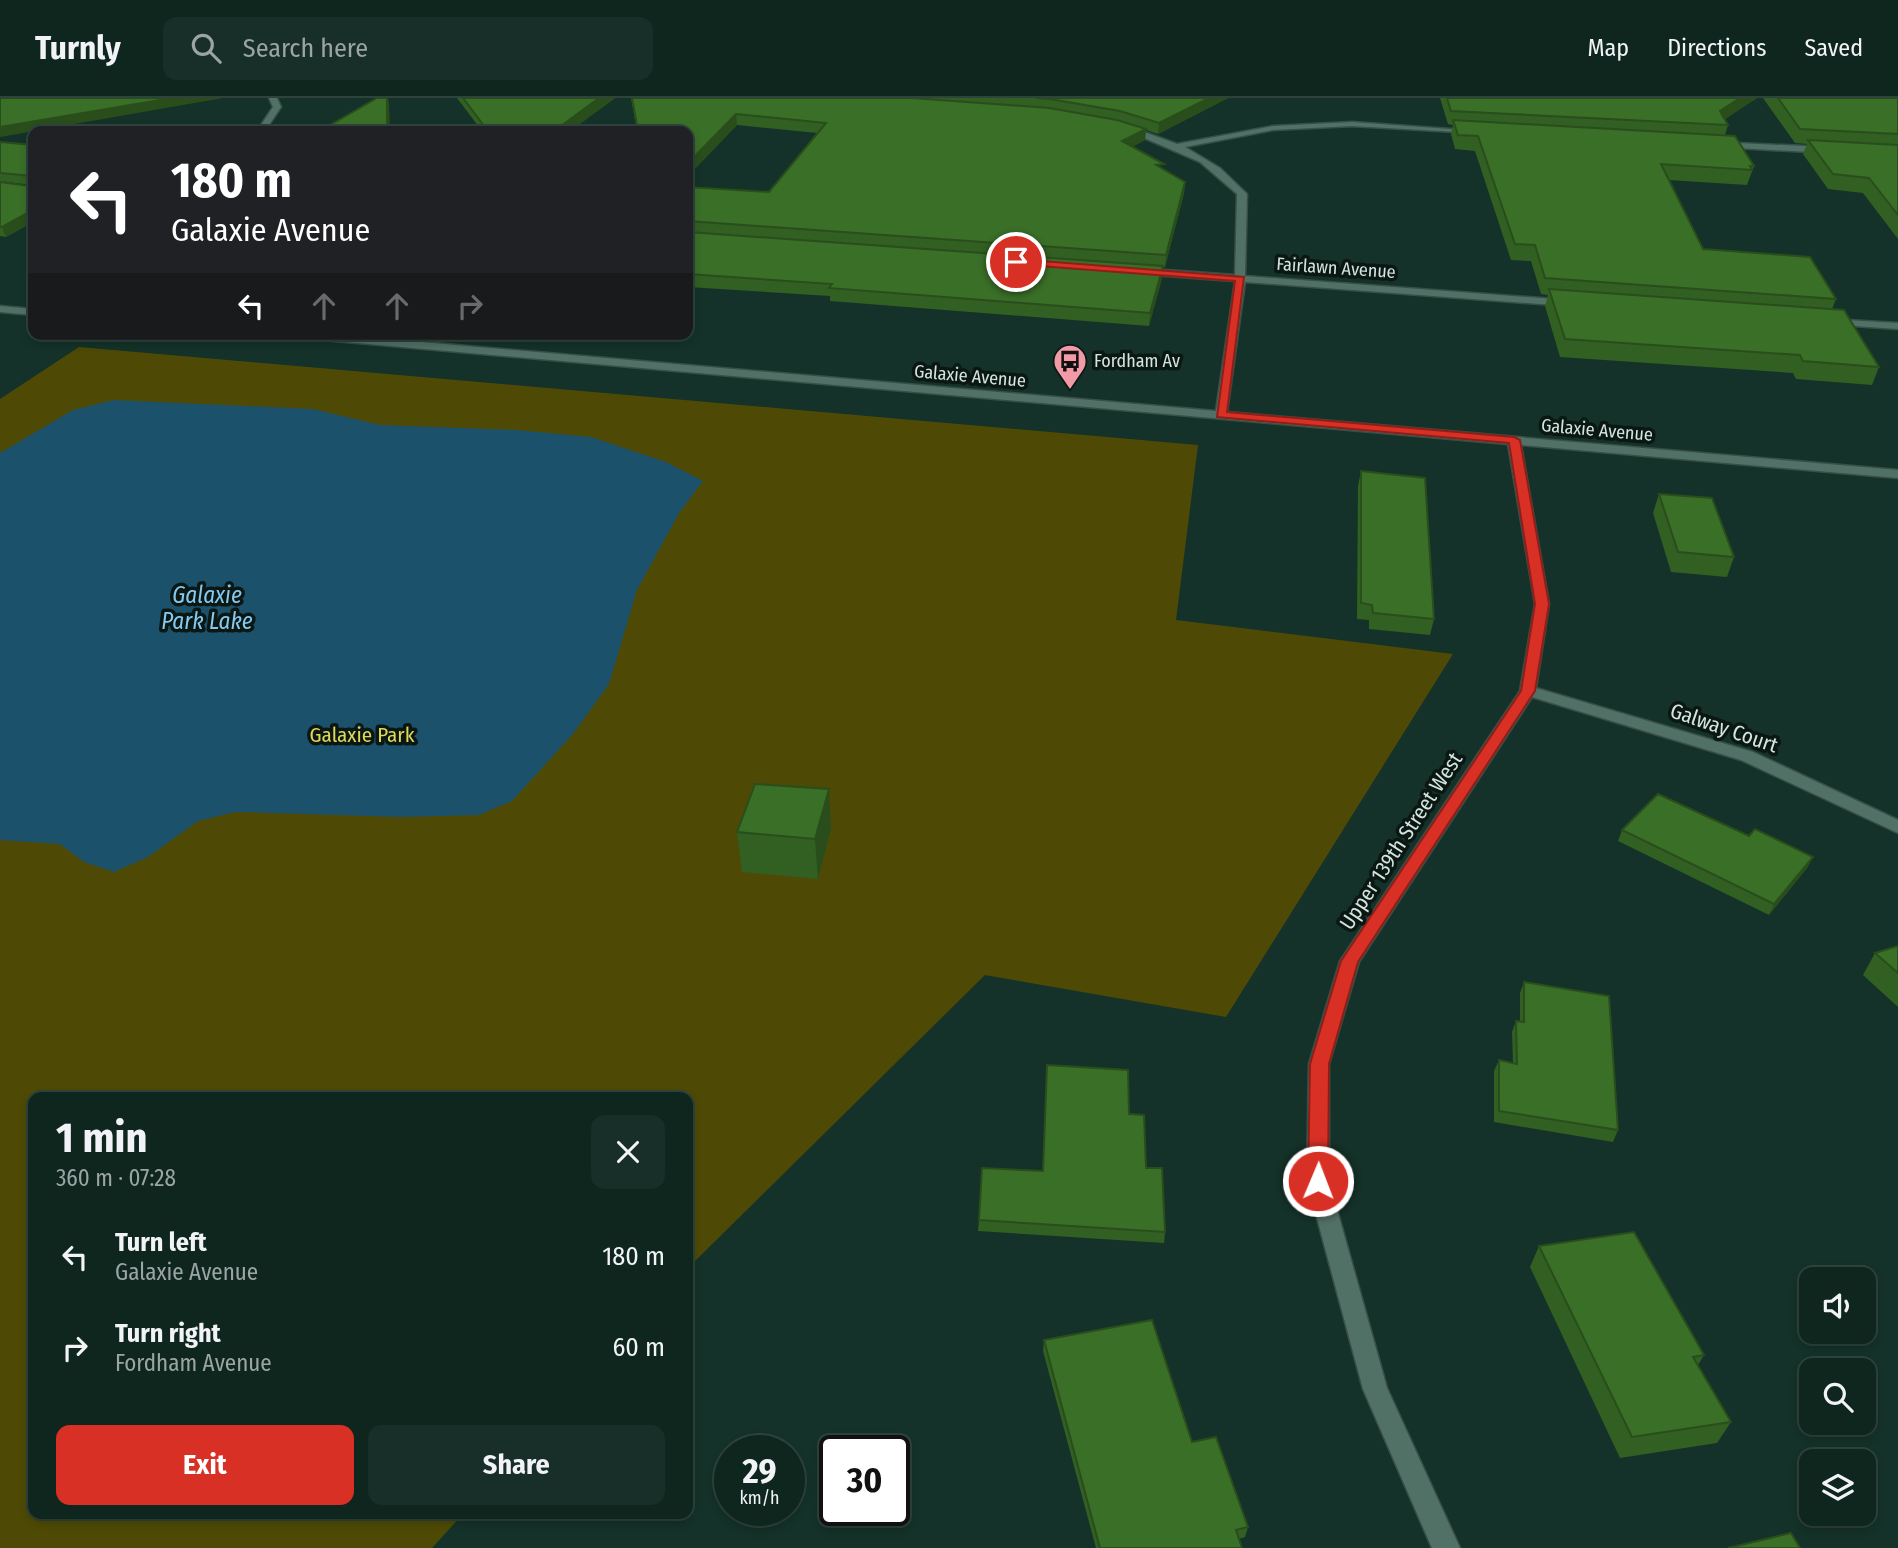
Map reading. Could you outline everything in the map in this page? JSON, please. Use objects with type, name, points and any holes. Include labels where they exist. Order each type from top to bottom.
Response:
[{"type":"street","points":[[264,126],[277,107],[273,98]]},
{"type":"street","points":[[1179,146],[1273,128],[1352,124],[1488,132]]},
{"type":"street","points":[[1119,126],[1179,146],[1223,171],[1242,194],[1240,279],[1221,415]]},
{"type":"street","points":[[1707,144],[1843,151]]},
{"type":"street","name":"Fairlawn Avenue","points":[[1125,270],[1581,304]]},
{"type":"street","points":[[0,309],[28,312]]},
{"type":"street","points":[[1818,321],[1898,326]]},
{"type":"street","name":"Galaxie Avenue","points":[[358,340],[1898,474]]},
{"type":"street","name":"Upper 139th Street West","points":[[1446,1548],[1375,1389],[1318,1181],[1319,1064],[1350,961],[1528,691],[1542,604],[1514,440]]},
{"type":"street","name":"Galway Court","points":[[1528,691],[1747,756],[1898,827]]},
{"type":"green space","name":"Galaxie Park","points":[[79,347],[1198,445],[1176,620],[1453,654],[1226,1017],[985,975],[693,1263],[693,1092],[28,1092],[28,1519],[458,1519],[432,1548],[0,1548],[0,399]]},
{"type":"water","name":"Galaxie Park Lake","points":[[114,400],[313,409],[380,425],[516,430],[591,437],[666,462],[703,481],[679,513],[637,590],[609,684],[573,734],[512,801],[479,815],[401,817],[236,812],[198,821],[148,857],[114,872],[84,862],[60,844],[0,840],[0,453],[73,410]]},
{"type":"building","points":[[0,98],[172,98],[0,127]]},
{"type":"building","points":[[377,98],[387,98],[387,126],[329,126]]},
{"type":"building","points":[[463,98],[599,98],[561,126],[484,126]]},
{"type":"building","points":[[632,98],[912,98],[1049,108],[1117,120],[1146,129],[1122,141],[1164,164],[1156,165],[1185,182],[1166,255],[693,221],[693,187],[769,192],[826,123],[736,114],[693,158],[693,126],[637,126]]},
{"type":"building","points":[[1036,98],[1209,98],[1159,123],[1120,111]]},
{"type":"building","points":[[1447,98],[1740,98],[1720,111],[1728,125],[1451,111]]},
{"type":"building","points":[[1778,98],[1898,98],[1898,134],[1800,129]]},
{"type":"building","points":[[1453,120],[1735,136],[1754,166],[1750,166],[1752,170],[1661,164],[1703,249],[1810,257],[1836,299],[1545,278],[1535,245],[1515,244],[1478,136],[1458,135]]},
{"type":"building","points":[[1808,140],[1898,145],[1898,215],[1869,178],[1833,174]]},
{"type":"building","points":[[0,142],[28,145],[28,176],[0,173]]},
{"type":"building","points":[[0,182],[28,186],[28,213],[2,227],[0,227]]},
{"type":"building","points":[[693,232],[1163,266],[1150,313],[829,288],[832,284],[693,274]]},
{"type":"building","points":[[1549,289],[1844,310],[1879,367],[1803,361],[1800,355],[1565,339]]},
{"type":"building","points":[[1361,471],[1425,478],[1434,619],[1373,613],[1372,605],[1361,603]]},
{"type":"building","points":[[1659,494],[1712,498],[1734,557],[1678,552]]},
{"type":"building","points":[[755,784],[829,789],[815,839],[737,832]]},
{"type":"building","points":[[1658,794],[1749,836],[1755,829],[1813,857],[1774,904],[1622,830]]},
{"type":"building","points":[[1898,946],[1898,973],[1875,953]]},
{"type":"building","points":[[1524,982],[1609,996],[1618,1130],[1499,1111],[1499,1060],[1517,1064],[1516,1021],[1524,1022]]},
{"type":"building","points":[[1047,1065],[1128,1070],[1129,1114],[1144,1115],[1146,1168],[1162,1168],[1165,1232],[979,1220],[982,1168],[1043,1171]]},
{"type":"building","points":[[1634,1232],[1704,1355],[1693,1357],[1731,1422],[1632,1437],[1539,1246]]},
{"type":"building","points":[[1152,1320],[1192,1442],[1216,1437],[1248,1527],[1236,1530],[1242,1548],[1100,1548],[1044,1340]]},
{"type":"building","points":[[1791,1533],[1800,1548],[1728,1548]]},
{"type":"place","name":"Fordham Av","points":[[1070,391]]},
{"type":"route","points":[[1016,262],[1240,279],[1221,415],[1514,440],[1542,604],[1528,691],[1350,961],[1319,1064],[1318,1181]]}]
